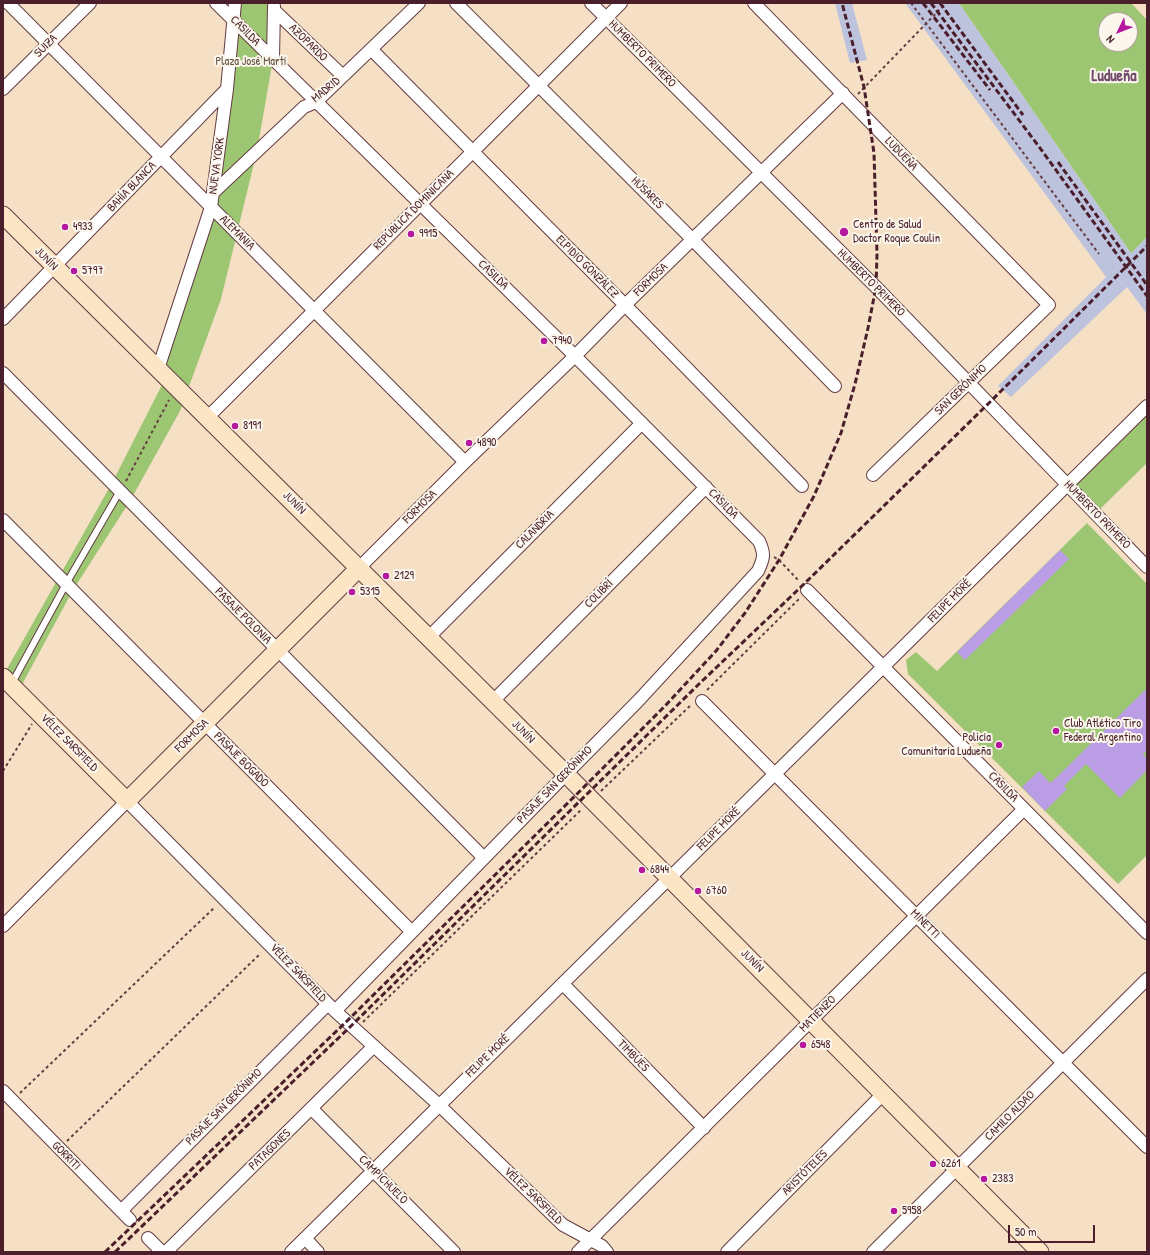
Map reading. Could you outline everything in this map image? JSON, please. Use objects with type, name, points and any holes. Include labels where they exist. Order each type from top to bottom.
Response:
[{"type":"main road","name":"JUNÍN","points":[[3,215],[812,1020],[957,1168],[1032,1249]]},
{"type":"main road","name":"FORMOSA","points":[[127,801],[359,568]]},
{"type":"main road","name":"VÉLEZ SARSFIELD","points":[[7,681],[127,801]]},
{"type":"street","name":"ALEMANIA","points":[[8,3],[465,462]]},
{"type":"street","name":"SUIZA","points":[[3,90],[90,3]]},
{"type":"street","name":"CASILDA","points":[[216,3],[575,356],[760,541],[764,552]]},
{"type":"street","name":"NUEVA YORK","points":[[158,369],[211,207],[227,89],[235,3]]},
{"type":"street","name":"MADRID","points":[[214,192],[304,107],[316,102],[419,3]]},
{"type":"street","name":"HÚSARES","points":[[456,3],[693,240],[835,386]]},
{"type":"street","name":"HUMBERTO PRIMERO","points":[[591,3],[876,287],[1147,567]]},
{"type":"street","name":"REPÚBLICA DOMINICANA","points":[[208,418],[620,3]]},
{"type":"street","name":"LUDUEÑA","points":[[754,3],[1049,305]]},
{"type":"street","points":[[273,59],[274,6]]},
{"type":"street","name":"AZOPARDO","points":[[274,6],[343,76]]},
{"type":"street","name":"ELPIDIO GONZÁLEZ","points":[[371,49],[802,486]]},
{"type":"street","name":"BAHÍA BLANCA","points":[[3,319],[227,89]]},
{"type":"street","name":"FORMOSA","points":[[359,568],[760,173],[846,97]]},
{"type":"street","name":"SAN GERÓNIMO","points":[[873,475],[1049,305]]},
{"type":"street","name":"PASAJE POLONIA","points":[[3,373],[484,858]]},
{"type":"street","name":"FELIPE MORÉ","points":[[291,1252],[1147,406]]},
{"type":"street","name":"CALANDRIA","points":[[428,637],[642,423]]},
{"type":"street","name":"COLIBRÍ","points":[[493,701],[706,487]]},
{"type":"street","name":"PASAJE BOGADO","points":[[3,520],[412,932]]},
{"type":"street","name":"PASAJE SAN GERÓNIMO","points":[[121,1210],[412,932],[638,702],[758,571],[764,552]]},
{"type":"street","name":"CASILDA","points":[[808,590],[1147,933]]},
{"type":"street","name":"MINETTI","points":[[702,701],[1147,1147]]},
{"type":"street","name":"FORMOSA","points":[[3,926],[127,801]]},
{"type":"street","name":"VÉLEZ SARSFIELD","points":[[127,801],[332,1008],[439,1105],[563,1225],[602,1246],[607,1252]]},
{"type":"street","name":"MATIENZO","points":[[578,1252],[1024,809]]},
{"type":"street","name":"CAMILO ALDAO","points":[[873,1252],[1147,979]]},
{"type":"street","name":"TIMBÚES","points":[[562,984],[704,1128]]},
{"type":"street","name":"PATAGONES","points":[[166,1252],[374,1046]]},
{"type":"street","name":"GORRITI","points":[[3,1091],[130,1220]]},
{"type":"street","name":"ARISTÓTELES","points":[[727,1252],[883,1094]]},
{"type":"street","name":"CAMPICHUELO","points":[[312,1109],[454,1252]]},
{"type":"street","points":[[148,1238],[162,1252]]},
{"type":"street","points":[[305,1238],[318,1252]]},
{"type":"lane","points":[[7,681],[120,491]]},
{"type":"path","points":[[911,3],[1099,254]]},
{"type":"path","points":[[846,97],[926,24],[946,3]]},
{"type":"path","points":[[120,491],[176,387]]},
{"type":"path","points":[[764,552],[779,560],[808,590]]},
{"type":"path","points":[[3,771],[24,735],[40,714]]},
{"type":"path","points":[[12,1101],[224,898]]},
{"type":"path","points":[[59,1148],[270,945]]},
{"type":"shaded area","points":[[835,3],[852,3],[867,60],[850,63]]},
{"type":"shaded area","points":[[905,3],[959,3],[1131,253],[1147,237],[1147,314],[1127,287],[1011,397],[998,386],[1106,277]]},
{"type":"green space","name":"Plaza José Martí","points":[[235,3],[274,3],[273,59],[257,151],[221,299],[180,411],[130,501],[73,590],[18,692],[3,676],[112,483],[166,377],[158,369],[211,207]]},
{"type":"green space","points":[[959,3],[1131,3],[1147,20],[1147,237],[1131,253]]},
{"type":"green space","points":[[1147,413],[1147,463],[1098,511],[1074,486]]},
{"type":"green space","name":"Club Atlético Tiro Federal Argentino","points":[[1087,523],[1147,584],[1147,855],[1118,884],[908,674],[906,660],[916,652],[937,671]]},
{"type":"building","points":[[1060,550],[1069,559],[965,660],[957,652]]},
{"type":"building","points":[[1147,688],[1147,750],[1143,754],[1147,759],[1147,770],[1120,798],[1086,764],[1064,786],[1067,789],[1045,811],[1022,787],[1039,771],[1050,783]]},
{"type":"railway","points":[[105,1252],[346,1022],[665,706],[716,651],[745,613],[779,560],[814,496],[841,433],[855,384],[876,287],[877,254],[874,153],[864,87],[842,3]]},
{"type":"railway","points":[[923,3],[990,90]]},
{"type":"railway","points":[[931,3],[1040,148],[1147,296]]},
{"type":"railway","points":[[940,3],[1023,115]]},
{"type":"railway","points":[[1058,162],[1147,285]]},
{"type":"railway","points":[[115,1252],[351,1026],[699,684],[803,585],[989,403],[1147,246]]},
{"type":"place","name":"4933","points":[[65,227]]},
{"type":"place","name":"Centro de Salud Doctor Roque Coulin","points":[[844,232]]},
{"type":"place","name":"9915","points":[[411,234]]},
{"type":"place","name":"5797","points":[[74,271]]},
{"type":"place","name":"7940","points":[[544,341]]},
{"type":"place","name":"8191","points":[[235,426]]},
{"type":"place","name":"4890","points":[[469,443]]},
{"type":"place","name":"2129","points":[[386,576]]},
{"type":"place","name":"5315","points":[[352,592]]},
{"type":"place","name":"Club Atlético Tiro Federal Argentino","points":[[1056,731]]},
{"type":"place","name":"Policía Comunitaria Ludueña","points":[[999,745]]},
{"type":"place","name":"6844","points":[[642,870]]},
{"type":"place","name":"6760","points":[[698,891]]},
{"type":"place","name":"6548","points":[[803,1045]]},
{"type":"place","name":"6261","points":[[933,1164]]},
{"type":"place","name":"2383","points":[[984,1179]]},
{"type":"place","name":"5958","points":[[894,1211]]},
{"type":"district","name":"Ludueña","points":[[1114,77]]}]
